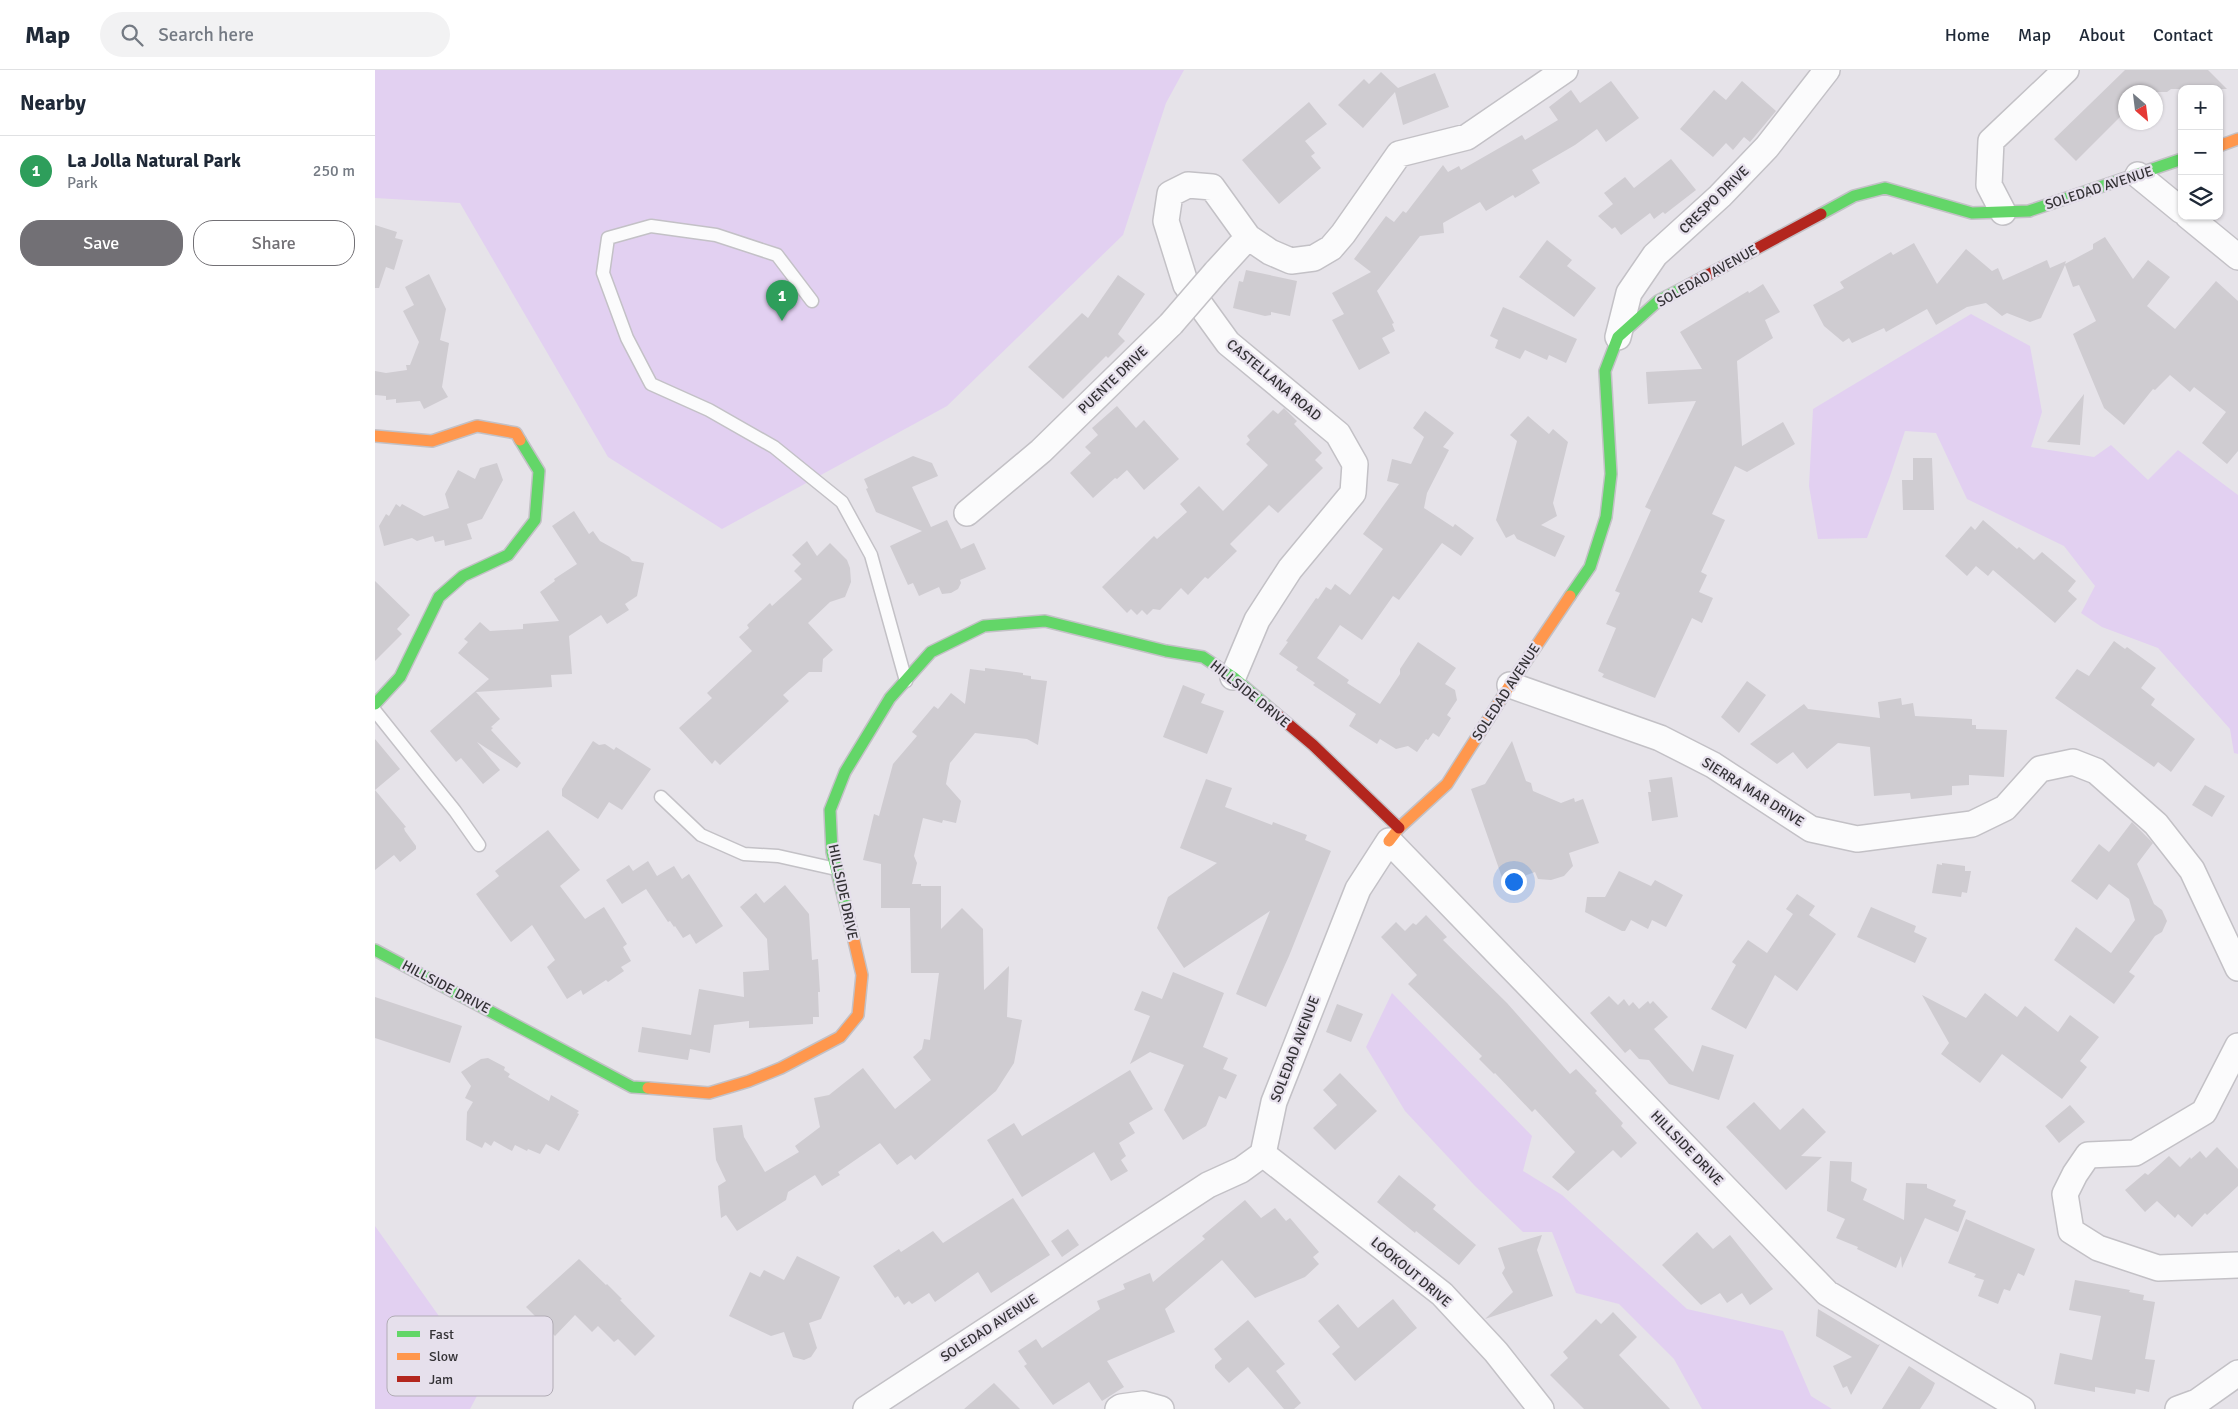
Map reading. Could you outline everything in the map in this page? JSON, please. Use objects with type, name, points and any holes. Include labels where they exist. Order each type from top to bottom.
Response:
[{"type":"street","name":"CASTELLANA ROAD","points":[[1233,677],[1257,620],[1290,568],[1353,493],[1355,464],[1338,434],[1228,343],[1186,285],[1166,221],[1170,194],[1188,185],[1212,187],[1248,237],[1270,252],[1291,261],[1315,258],[1331,248],[1343,234],[1399,154],[1467,137],[1565,70]]},
{"type":"street","name":"CRESPO DRIVE","points":[[1618,337],[1629,294],[1655,255],[1720,196],[1767,147],[1827,70]]},
{"type":"street","points":[[2003,212],[1989,185],[1991,140],[2066,70]]},
{"type":"street","points":[[2223,145],[2238,139]]},
{"type":"street","name":"SOLEDAD AVENUE","points":[[866,1409],[1208,1185],[1241,1170],[1263,1154],[1274,1102],[1355,898],[1394,834],[1447,784],[1510,685],[1590,567],[1606,517],[1611,474],[1605,371],[1618,337],[1658,301],[1854,196],[1885,188],[1972,213],[2029,211],[2178,161]]},
{"type":"street","points":[[2138,175],[2178,208]]},
{"type":"street","points":[[2194,220],[2238,257]]},
{"type":"street","name":"PUENTE DRIVE","points":[[967,513],[1041,451],[1171,324],[1248,237]]},
{"type":"street","points":[[375,436],[432,441],[477,426],[516,433],[539,471],[535,520],[508,556],[463,576],[439,597],[400,677],[375,704]]},
{"type":"street","name":"HILLSIDE DRIVE","points":[[375,950],[632,1087],[709,1093],[749,1082],[781,1068],[840,1037],[857,1015],[862,975],[832,852],[830,810],[845,772],[891,698],[931,652],[984,626],[1045,621],[1203,657],[1233,677],[1313,745],[1394,834],[1827,1293],[2022,1409]]},
{"type":"street","name":"SIERRA MAR DRIVE","points":[[1510,685],[1660,738],[1713,765],[1811,828],[1857,839],[1972,824],[2005,808],[2040,770],[2073,762],[2096,770],[2156,824],[2192,870],[2238,968]]},
{"type":"street","points":[[2238,1046],[2204,1112],[2135,1153],[2088,1155],[2075,1174],[2065,1194],[2071,1231],[2097,1248],[2158,1268],[2238,1265]]},
{"type":"street","name":"LOOKOUT DRIVE","points":[[1263,1154],[1442,1294],[1496,1352],[1541,1409]]},
{"type":"street","points":[[2178,1409],[2197,1402],[2238,1373]]},
{"type":"street","points":[[1119,1409],[1121,1407],[1143,1404],[1161,1409]]},
{"type":"lane","points":[[812,301],[777,255],[716,235],[651,226],[608,238],[603,273],[627,338],[651,384],[709,410],[774,446],[842,502],[871,555],[906,681]]},
{"type":"lane","points":[[375,711],[455,811],[479,845]]},
{"type":"lane","points":[[661,797],[701,836],[744,854],[778,856],[836,869]]},
{"type":"shaded area","points":[[375,70],[1184,70],[1166,103],[1123,235],[947,406],[722,529],[608,457],[460,203],[375,198]]},
{"type":"shaded area","points":[[1971,314],[2030,346],[2042,412],[2031,447],[2094,457],[2111,445],[2148,480],[2178,450],[2238,495],[2238,754],[2234,753],[2230,729],[2158,648],[2102,627],[2081,613],[2095,586],[2064,546],[1967,499],[1936,433],[1905,431],[1867,538],[1818,539],[1809,486],[1813,409]]},
{"type":"shaded area","points":[[1392,993],[1532,1136],[1523,1171],[1562,1195],[1687,1309],[1783,1331],[1811,1396],[1832,1409],[1702,1409],[1674,1359],[1619,1304],[1576,1293],[1552,1232],[1523,1232],[1475,1186],[1405,1111],[1366,1047]]},
{"type":"shaded area","points":[[375,1226],[439,1316],[387,1316],[387,1396],[477,1396],[470,1409],[375,1409]]},
{"type":"building","points":[[2125,70],[2208,70],[2223,85],[2178,85],[2178,89],[2163,92],[2163,85],[2118,85],[2118,119],[2076,161],[2054,139]]},
{"type":"building","points":[[1381,72],[1398,88],[1435,73],[1449,107],[1403,125],[1395,92],[1363,128],[1338,105],[1364,79],[1369,84]]},
{"type":"building","points":[[1611,81],[1639,118],[1606,142],[1597,129],[1575,145],[1532,170],[1540,183],[1515,198],[1513,195],[1486,211],[1480,202],[1443,223],[1444,233],[1420,236],[1377,291],[1394,323],[1392,324],[1395,331],[1382,338],[1390,353],[1359,370],[1332,320],[1344,314],[1332,293],[1371,272],[1354,259],[1386,216],[1394,222],[1403,211],[1406,213],[1443,165],[1448,172],[1459,166],[1461,170],[1522,135],[1525,140],[1558,120],[1549,107],[1571,90],[1580,103]]},
{"type":"building","points":[[1742,81],[1776,111],[1750,142],[1744,137],[1733,150],[1726,143],[1713,157],[1680,129],[1714,90],[1726,100]]},
{"type":"building","points":[[1309,102],[1327,124],[1305,141],[1315,153],[1311,156],[1321,168],[1279,204],[1242,160]]},
{"type":"building","points":[[1671,159],[1696,190],[1665,214],[1663,212],[1654,219],[1650,213],[1621,235],[1615,227],[1612,229],[1598,216],[1613,204],[1604,193],[1625,177],[1634,188]]},
{"type":"building","points":[[375,225],[397,232],[395,238],[403,240],[394,270],[386,267],[379,288],[375,288]]},
{"type":"building","points":[[2105,237],[2133,279],[2148,260],[2170,277],[2147,306],[2175,329],[2216,281],[2238,301],[2238,451],[2227,464],[2202,443],[2226,412],[2194,387],[2190,392],[2170,375],[2155,390],[2153,389],[2124,425],[2104,408],[2073,334],[2096,321],[2079,285],[2073,287],[2065,265],[2041,318],[2030,322],[2007,313],[2002,316],[1986,303],[1967,307],[1936,325],[1927,309],[1886,332],[1884,328],[1852,343],[1849,338],[1843,342],[1824,326],[1813,305],[1844,288],[1840,282],[1891,252],[1893,255],[1914,243],[1937,284],[1966,249],[1992,271],[1998,268],[2003,280],[2047,260],[2050,268],[2066,261],[2065,264],[2093,249],[2093,244]]},
{"type":"building","points":[[1547,240],[1572,260],[1567,266],[1596,288],[1574,317],[1519,277]]},
{"type":"building","points":[[1246,270],[1297,281],[1290,316],[1271,312],[1271,315],[1265,316],[1233,308],[1239,281],[1243,282]]},
{"type":"building","points":[[429,274],[446,309],[440,340],[449,343],[442,387],[448,397],[424,409],[420,401],[396,403],[396,399],[386,400],[386,396],[375,395],[375,371],[386,373],[407,370],[406,365],[410,365],[419,342],[403,311],[414,305],[405,287]]},
{"type":"building","points":[[1118,275],[1145,294],[1118,334],[1125,341],[1108,358],[1106,356],[1063,399],[1028,367],[1082,313],[1088,318]]},
{"type":"building","points":[[1763,284],[1780,312],[1765,320],[1773,338],[1737,361],[1742,446],[1783,422],[1795,444],[1747,472],[1735,466],[1712,514],[1725,520],[1701,572],[1707,575],[1699,592],[1713,598],[1702,623],[1692,618],[1655,698],[1602,677],[1604,674],[1598,671],[1616,628],[1606,624],[1620,593],[1615,591],[1651,510],[1645,507],[1696,401],[1648,404],[1646,372],[1702,369],[1680,332]]},
{"type":"building","points":[[1503,307],[1577,339],[1566,363],[1549,355],[1547,360],[1525,350],[1520,359],[1495,348],[1498,340],[1490,336]]},
{"type":"building","points":[[2084,394],[2080,445],[2047,442]]},
{"type":"building","points":[[1117,406],[1136,428],[1144,420],[1179,459],[1144,490],[1127,470],[1093,498],[1070,473],[1091,453],[1085,447],[1098,435],[1092,428]]},
{"type":"building","points":[[1284,408],[1297,421],[1294,424],[1322,453],[1315,460],[1323,468],[1278,513],[1269,505],[1230,544],[1237,551],[1208,579],[1205,577],[1188,595],[1181,588],[1160,610],[1153,609],[1147,615],[1142,610],[1137,615],[1131,609],[1127,613],[1102,587],[1154,536],[1157,539],[1187,512],[1180,504],[1199,486],[1223,511],[1268,465],[1246,444],[1250,440],[1247,436],[1273,410],[1278,414]]},
{"type":"building","points":[[1425,411],[1454,433],[1443,447],[1449,450],[1427,493],[1424,508],[1453,527],[1455,524],[1474,538],[1461,556],[1442,543],[1399,600],[1393,596],[1362,640],[1340,625],[1317,658],[1349,680],[1347,683],[1380,704],[1418,642],[1456,668],[1445,684],[1455,690],[1457,700],[1447,715],[1451,718],[1439,737],[1433,733],[1417,752],[1408,746],[1396,749],[1380,739],[1377,744],[1349,726],[1356,714],[1313,685],[1315,683],[1296,670],[1298,667],[1279,654],[1316,598],[1318,599],[1326,587],[1331,590],[1335,584],[1350,595],[1383,549],[1363,534],[1399,484],[1387,481],[1392,459],[1411,464],[1424,437],[1413,428]]},
{"type":"building","points":[[1528,416],[1549,434],[1553,429],[1568,442],[1553,503],[1557,516],[1541,525],[1565,536],[1555,557],[1517,539],[1514,534],[1506,538],[1496,520],[1517,441],[1510,435]]},
{"type":"building","points":[[913,456],[932,463],[938,476],[912,487],[931,527],[947,520],[961,549],[974,543],[986,569],[960,580],[961,583],[958,589],[951,593],[942,594],[939,587],[919,596],[913,583],[908,585],[890,546],[922,531],[876,512],[866,489],[868,488],[864,479]]},
{"type":"building","points":[[1913,458],[1932,458],[1934,510],[1903,510],[1902,480],[1913,480]]},
{"type":"building","points":[[497,463],[503,480],[482,519],[467,524],[472,539],[445,546],[444,540],[435,542],[433,536],[417,541],[412,538],[384,546],[379,526],[386,514],[389,516],[396,504],[400,507],[402,504],[424,516],[449,508],[445,494],[458,470],[475,479],[480,468]]},
{"type":"building","points":[[574,511],[589,534],[593,531],[600,541],[629,557],[632,561],[644,563],[637,596],[625,604],[629,610],[607,624],[601,615],[569,636],[572,674],[551,675],[552,687],[476,692],[500,719],[491,727],[493,728],[491,730],[521,763],[517,768],[477,742],[500,770],[483,784],[461,758],[456,762],[430,731],[489,679],[458,653],[468,642],[464,639],[480,622],[490,631],[523,629],[523,624],[559,621],[540,592],[555,581],[554,579],[577,564],[552,526]]},
{"type":"building","points":[[1983,520],[2017,549],[2019,547],[2034,560],[2042,552],[2076,581],[2068,591],[2077,599],[2055,623],[1993,570],[1988,576],[1976,566],[1967,576],[1945,556],[1971,526],[1975,530]]},
{"type":"building","points":[[807,541],[817,556],[830,543],[847,560],[850,568],[851,582],[845,597],[830,602],[808,623],[833,650],[823,659],[822,672],[809,672],[783,695],[789,701],[720,765],[715,760],[712,764],[679,728],[712,698],[707,693],[752,651],[739,637],[749,628],[747,625],[770,603],[772,606],[802,579],[794,571],[801,564],[792,555]]},
{"type":"building","points":[[375,581],[410,615],[397,629],[402,634],[375,661]]},
{"type":"building","points":[[2114,641],[2125,649],[2127,647],[2156,668],[2141,688],[2155,699],[2151,705],[2195,739],[2171,772],[2158,762],[2154,767],[2055,698],[2077,669],[2089,676]]},
{"type":"building","points":[[985,668],[1023,673],[1023,675],[1031,676],[1031,679],[1047,681],[1038,745],[1027,739],[975,733],[950,763],[946,784],[961,801],[956,823],[943,820],[942,823],[923,818],[914,856],[917,863],[912,884],[941,886],[941,929],[962,908],[983,929],[984,990],[1009,966],[1007,1017],[1022,1020],[1014,1063],[996,1091],[915,1160],[911,1155],[897,1165],[880,1143],[838,1172],[840,1175],[822,1186],[815,1175],[788,1192],[786,1200],[737,1231],[726,1215],[721,1218],[718,1186],[726,1181],[716,1160],[713,1128],[742,1125],[744,1137],[765,1172],[799,1152],[795,1146],[820,1127],[814,1098],[829,1095],[863,1068],[895,1109],[931,1080],[913,1057],[922,1049],[924,1039],[930,1040],[939,973],[911,973],[910,908],[881,908],[881,864],[863,860],[874,814],[879,816],[893,764],[917,736],[912,732],[934,706],[938,709],[951,693],[965,704],[970,669],[985,671]]},
{"type":"building","points":[[1747,681],[1766,695],[1739,733],[1721,717]]},
{"type":"building","points":[[1183,685],[1205,694],[1201,703],[1224,711],[1207,754],[1163,737]]},
{"type":"building","points":[[1901,698],[1902,705],[1913,703],[1915,716],[1972,719],[1972,725],[1976,725],[1976,729],[2007,730],[2004,777],[1969,775],[1969,785],[1952,786],[1952,795],[1911,799],[1910,793],[1874,796],[1870,747],[1838,743],[1807,769],[1793,752],[1777,764],[1750,744],[1804,704],[1808,709],[1880,718],[1878,702]]},
{"type":"building","points":[[375,739],[400,769],[375,790]]},
{"type":"building","points":[[593,741],[599,745],[605,744],[614,750],[616,747],[651,769],[622,810],[609,802],[598,819],[562,796],[562,789]]},
{"type":"building","points":[[1512,741],[1526,781],[1531,783],[1533,791],[1561,803],[1574,798],[1575,802],[1583,799],[1599,843],[1569,853],[1573,866],[1564,876],[1551,880],[1538,879],[1535,872],[1504,883],[1471,789],[1485,784]]},
{"type":"building","points":[[1672,777],[1678,817],[1652,821],[1648,792],[1651,792],[1649,780]]},
{"type":"building","points":[[1206,779],[1232,788],[1225,807],[1272,825],[1273,822],[1307,835],[1305,840],[1331,851],[1289,956],[1266,1007],[1236,994],[1270,911],[1184,968],[1157,928],[1168,897],[1217,863],[1180,848]]},
{"type":"building","points":[[2205,785],[2225,796],[2212,817],[2192,805]]},
{"type":"building","points":[[375,790],[406,827],[404,828],[405,831],[416,846],[416,849],[400,862],[394,855],[375,870]]},
{"type":"building","points":[[2132,822],[2153,843],[2137,864],[2154,904],[2162,910],[2167,921],[2162,932],[2155,936],[2129,972],[2135,976],[2114,1004],[2054,960],[2076,927],[2111,953],[2135,920],[2129,899],[2109,884],[2097,900],[2071,881],[2099,844],[2109,852]]},
{"type":"building","points":[[548,830],[580,870],[560,886],[585,919],[604,907],[627,944],[623,947],[631,961],[621,967],[624,971],[608,982],[606,980],[583,995],[581,990],[567,999],[547,967],[555,960],[532,925],[511,942],[476,894],[499,876],[495,871]]},
{"type":"building","points":[[648,861],[657,876],[674,866],[682,879],[689,874],[723,926],[696,944],[690,934],[683,938],[675,926],[670,921],[668,922],[646,889],[622,904],[606,880],[629,865],[633,871]]},
{"type":"building","points":[[1942,863],[1965,866],[1965,871],[1971,871],[1967,893],[1962,892],[1961,897],[1932,893],[1937,864],[1942,865]]},
{"type":"building","points":[[1619,871],[1651,886],[1655,880],[1683,895],[1666,927],[1652,920],[1648,929],[1631,920],[1625,931],[1622,931],[1585,912],[1587,897],[1605,897]]},
{"type":"building","points":[[785,885],[809,914],[812,960],[818,959],[820,992],[818,992],[819,1017],[813,1017],[813,1024],[749,1028],[749,1021],[714,1025],[710,1053],[690,1049],[688,1060],[638,1052],[642,1027],[691,1035],[699,989],[744,997],[743,972],[769,970],[767,939],[740,907],[756,893],[764,903]]},
{"type":"building","points":[[1797,894],[1815,906],[1809,915],[1836,934],[1797,991],[1775,975],[1746,1029],[1711,1009],[1736,965],[1732,962],[1748,940],[1767,953],[1793,914],[1786,909]]},
{"type":"building","points":[[1871,907],[1916,926],[1914,932],[1927,938],[1915,963],[1857,937]]},
{"type":"building","points":[[1426,915],[1447,937],[1443,940],[1507,1003],[1570,1074],[1576,1069],[1623,1123],[1621,1126],[1637,1143],[1621,1158],[1613,1150],[1568,1191],[1552,1177],[1575,1152],[1535,1109],[1532,1112],[1479,1059],[1482,1056],[1408,984],[1417,975],[1381,937],[1396,922],[1405,931],[1413,923],[1416,925]]},
{"type":"building","points":[[1173,972],[1224,993],[1203,1047],[1228,1058],[1223,1069],[1237,1075],[1226,1099],[1219,1096],[1206,1126],[1183,1140],[1164,1110],[1184,1065],[1150,1052],[1130,1064],[1150,1016],[1134,1010],[1142,991],[1162,999]]},
{"type":"building","points":[[1985,993],[2017,1017],[2025,1006],[2058,1032],[2070,1015],[2099,1037],[2080,1061],[2087,1067],[2062,1099],[2002,1054],[1980,1083],[1941,1054],[1949,1043],[1922,995],[1966,1018]]},
{"type":"building","points":[[1609,996],[1618,1005],[1624,999],[1629,1006],[1633,1002],[1639,1009],[1648,1001],[1650,1004],[1653,1001],[1668,1017],[1654,1029],[1693,1072],[1702,1045],[1734,1055],[1719,1100],[1669,1084],[1649,1060],[1639,1059],[1630,1049],[1625,1053],[1590,1013]]},
{"type":"building","points":[[375,997],[462,1026],[450,1063],[375,1038]]},
{"type":"building","points":[[1337,1004],[1363,1014],[1351,1042],[1326,1032]]},
{"type":"building","points":[[488,1058],[505,1067],[504,1070],[510,1074],[508,1077],[549,1101],[551,1095],[579,1111],[559,1151],[546,1144],[540,1154],[528,1149],[527,1151],[515,1145],[512,1151],[494,1141],[491,1146],[485,1142],[482,1148],[466,1140],[467,1112],[473,1102],[465,1098],[471,1086],[461,1072],[481,1059]]},
{"type":"building","points":[[1130,1070],[1153,1109],[1129,1123],[1135,1133],[1119,1143],[1126,1156],[1121,1160],[1128,1171],[1111,1181],[1094,1152],[1022,1197],[987,1140],[1014,1123],[1022,1136]]},
{"type":"building","points":[[1340,1073],[1377,1111],[1335,1150],[1313,1128],[1337,1105],[1323,1090]]},
{"type":"building","points":[[1754,1102],[1780,1130],[1803,1108],[1826,1132],[1801,1156],[1822,1157],[1786,1190],[1726,1127]]},
{"type":"building","points":[[2070,1105],[2085,1122],[2059,1143],[2045,1126]]},
{"type":"building","points":[[2217,1147],[2238,1169],[2238,1186],[2207,1215],[2205,1213],[2192,1227],[2178,1214],[2175,1218],[2157,1201],[2145,1212],[2125,1190],[2145,1173],[2148,1175],[2169,1156],[2180,1167],[2190,1157],[2191,1159],[2200,1151],[2206,1158]]},
{"type":"building","points":[[1830,1161],[1852,1162],[1851,1181],[1867,1189],[1863,1200],[1904,1220],[1906,1183],[1927,1184],[1927,1188],[1956,1200],[1953,1206],[1966,1211],[1958,1232],[1925,1218],[1902,1268],[1901,1256],[1896,1268],[1857,1249],[1858,1247],[1836,1238],[1845,1219],[1827,1211]]},
{"type":"building","points":[[1399,1175],[1436,1205],[1433,1209],[1476,1245],[1459,1265],[1377,1202]]},
{"type":"building","points":[[1013,1198],[1050,1255],[991,1293],[978,1272],[935,1302],[929,1293],[912,1304],[909,1301],[904,1305],[898,1296],[895,1298],[873,1266],[899,1249],[901,1252],[933,1231],[943,1243]]},
{"type":"building","points":[[1245,1200],[1261,1218],[1275,1208],[1286,1221],[1290,1218],[1319,1252],[1313,1257],[1319,1264],[1305,1277],[1255,1298],[1222,1260],[1165,1309],[1175,1332],[1107,1361],[1124,1387],[1102,1401],[1089,1382],[1053,1405],[1024,1366],[1027,1364],[1018,1351],[1036,1339],[1042,1348],[1100,1309],[1097,1301],[1125,1289],[1123,1284],[1150,1273],[1153,1282],[1205,1239],[1202,1236]]},
{"type":"building","points":[[1966,1219],[2035,1249],[2024,1276],[2018,1273],[2010,1291],[2004,1289],[1998,1304],[1978,1296],[1984,1280],[1974,1277],[1976,1274],[1948,1263]]},
{"type":"building","points":[[1068,1229],[1079,1245],[1062,1257],[1051,1241]]},
{"type":"building","points":[[1697,1232],[1713,1249],[1730,1235],[1773,1289],[1750,1305],[1742,1293],[1727,1303],[1720,1293],[1701,1305],[1662,1265]]},
{"type":"building","points":[[1542,1235],[1537,1250],[1553,1296],[1485,1319],[1513,1292],[1502,1273],[1505,1268],[1498,1248]]},
{"type":"building","points":[[797,1256],[840,1277],[821,1319],[809,1323],[817,1348],[811,1357],[804,1360],[793,1357],[784,1332],[771,1336],[729,1316],[750,1272],[760,1277],[764,1270],[784,1280]]},
{"type":"building","points":[[579,1259],[622,1299],[620,1300],[655,1336],[635,1356],[618,1339],[614,1342],[598,1326],[592,1332],[575,1315],[555,1336],[553,1334],[553,1316],[535,1316],[526,1307]]},
{"type":"building","points":[[2075,1280],[2130,1290],[2129,1292],[2144,1295],[2143,1300],[2155,1302],[2145,1359],[2155,1360],[2149,1392],[2136,1389],[2135,1394],[2095,1387],[2095,1392],[2054,1384],[2060,1353],[2092,1360],[2101,1316],[2069,1310]]},
{"type":"building","points":[[1393,1299],[1417,1328],[1355,1381],[1332,1354],[1340,1347],[1318,1321],[1338,1304],[1358,1328]]},
{"type":"building","points":[[1818,1309],[1878,1345],[1880,1344],[1851,1395],[1847,1386],[1843,1388],[1833,1366],[1852,1357],[1816,1336]]},
{"type":"building","points":[[1613,1312],[1637,1337],[1619,1355],[1670,1409],[1584,1409],[1550,1375],[1568,1358],[1563,1352],[1596,1319],[1601,1324]]},
{"type":"building","points":[[1248,1320],[1285,1364],[1276,1371],[1301,1403],[1294,1409],[1284,1409],[1248,1367],[1229,1383],[1215,1368],[1215,1365],[1222,1359],[1214,1349]]},
{"type":"building","points":[[1909,1366],[1935,1383],[1931,1392],[1920,1409],[1882,1409]]},
{"type":"building","points":[[994,1383],[1020,1409],[964,1409]]},
{"type":"traffic: fast","points":[[1821,214],[1854,196],[1885,188],[1972,213],[2029,211],[2178,160]]},
{"type":"traffic: fast","points":[[1570,596],[1590,567],[1606,517],[1611,474],[1605,371],[1618,337],[1658,301],[1689,285]]},
{"type":"traffic: fast","points":[[375,704],[400,677],[439,597],[463,576],[508,555],[535,520],[539,471],[520,440]]},
{"type":"traffic: fast","points":[[852,932],[832,852],[830,810],[845,772],[890,698],[931,652],[984,626],[1045,621],[1166,651],[1203,657],[1233,677],[1274,712]]},
{"type":"traffic: fast","points":[[375,950],[632,1087],[648,1088]]},
{"type":"traffic: slow","points":[[2223,145],[2238,139]]},
{"type":"traffic: slow","points":[[375,436],[432,441],[477,426],[516,433],[520,440]]},
{"type":"traffic: slow","points":[[1389,841],[1399,828],[1447,784],[1570,596]]},
{"type":"traffic: slow","points":[[648,1088],[709,1093],[749,1081],[781,1068],[840,1037],[858,1015],[862,975],[852,932]]},
{"type":"traffic: jam","points":[[1689,285],[1821,214]]},
{"type":"traffic: jam","points":[[1274,712],[1313,745],[1399,828]]},
{"type":"place","name":"La Jolla Natural Park","points":[[782,321]]}]
